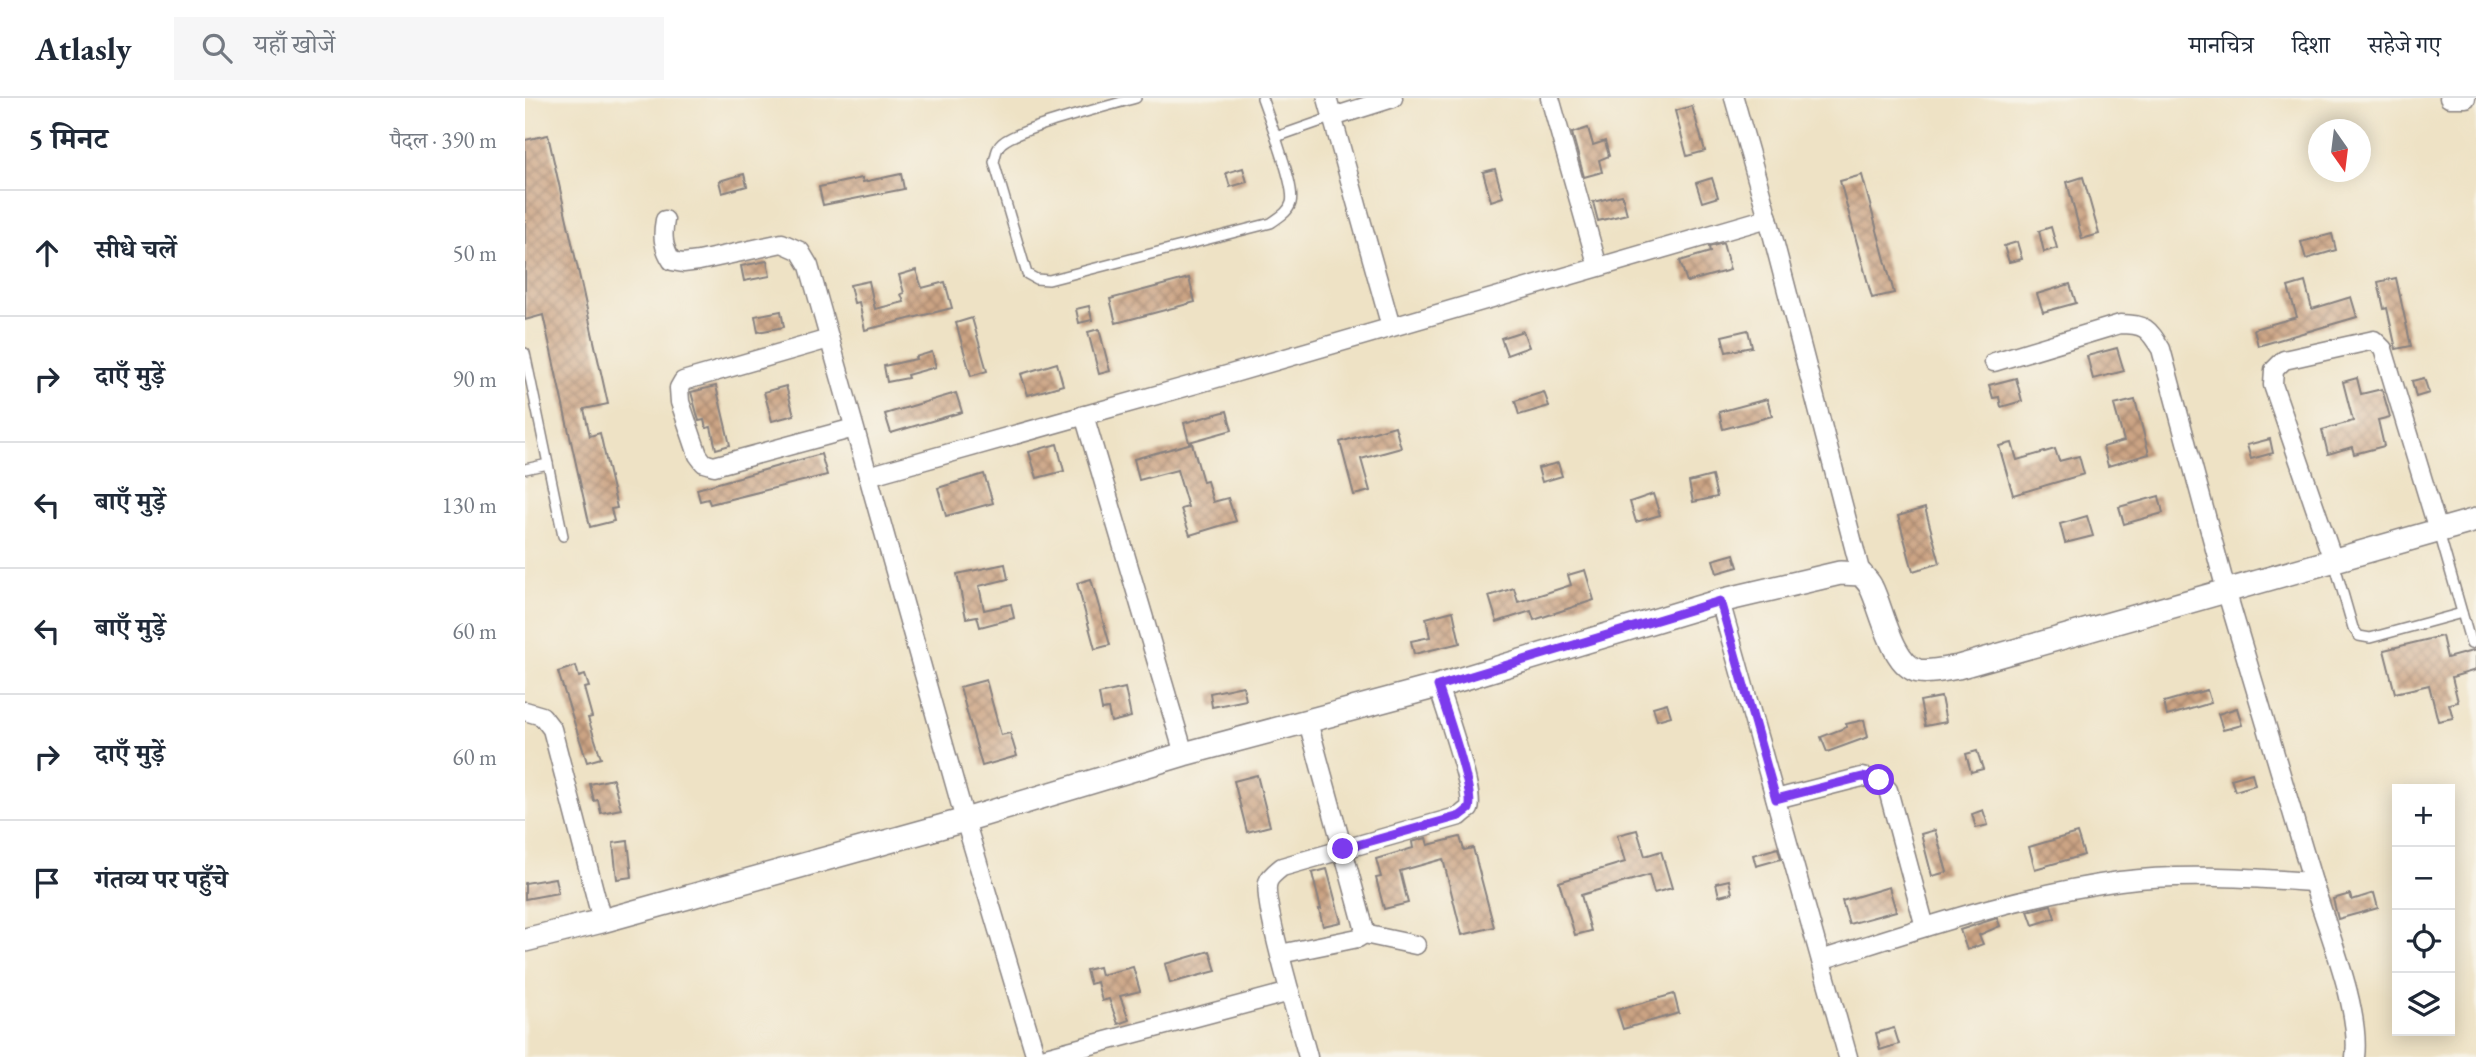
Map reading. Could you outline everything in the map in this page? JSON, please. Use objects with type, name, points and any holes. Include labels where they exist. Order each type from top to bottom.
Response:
[{"type":"street","points":[[1328,98],[1391,327]]},
{"type":"street","points":[[1333,117],[1393,98]]},
{"type":"street","points":[[1549,98],[1598,267]]},
{"type":"street","points":[[1734,98],[1861,574],[1871,585],[1888,634],[1904,662],[1915,670],[1930,672],[1958,667],[2476,520]]},
{"type":"street","points":[[2449,98],[2466,98]]},
{"type":"street","points":[[868,476],[1768,218]]},
{"type":"street","points":[[665,220],[665,251],[672,261],[699,261],[782,243],[800,251],[809,266],[965,820],[1036,1057]]},
{"type":"street","points":[[1994,362],[2120,324],[2139,324],[2150,332],[2161,349],[2226,590],[2350,1004],[2357,1042],[2355,1057]]},
{"type":"street","points":[[829,339],[683,381],[679,388],[681,402],[698,455],[704,463],[714,466],[854,428]]},
{"type":"street","points":[[2333,560],[2273,386],[2274,370],[2284,360],[2374,340],[2383,349],[2438,530]]},
{"type":"street","points":[[1084,415],[1184,754]]},
{"type":"street","points":[[525,940],[965,820],[1184,754],[1438,686],[1720,601],[1840,573],[1861,574]]},
{"type":"street","points":[[1720,601],[1848,1057]]},
{"type":"street","points":[[1308,1057],[1280,954],[1267,895],[1267,883],[1282,867],[1460,816],[1468,809],[1470,800],[1467,782],[1438,686]]},
{"type":"street","points":[[525,711],[542,716],[552,729],[602,921]]},
{"type":"street","points":[[1308,722],[1364,934]]},
{"type":"street","points":[[1776,799],[1862,777],[1879,780],[1888,790],[1925,928]]},
{"type":"street","points":[[1821,960],[2017,900],[2119,881],[2222,876],[2313,882]]},
{"type":"street","points":[[1364,934],[1416,945]]},
{"type":"street","points":[[1280,954],[1358,939],[1364,934]]},
{"type":"street","points":[[1046,1057],[1290,992]]},
{"type":"lane","points":[[1136,98],[1029,131],[1004,141],[997,149],[994,162],[1027,274],[1036,279],[1049,280],[1271,223],[1283,215],[1290,206],[1292,195],[1262,98]]},
{"type":"lane","points":[[1276,137],[1333,117]]},
{"type":"lane","points":[[525,354],[563,536]]},
{"type":"lane","points":[[525,469],[548,464]]},
{"type":"lane","points":[[2438,530],[2471,644]]},
{"type":"lane","points":[[2333,560],[2353,628],[2359,636],[2370,638],[2462,613]]},
{"type":"building","points":[[1692,106],[1705,151],[1687,156],[1675,111]]},
{"type":"building","points":[[1588,128],[1593,145],[1605,141],[1609,156],[1599,160],[1602,172],[1584,177],[1572,133]]},
{"type":"building","points":[[548,135],[608,404],[584,409],[590,436],[600,433],[617,508],[611,509],[614,521],[590,527],[543,315],[525,320],[525,140]]},
{"type":"building","points":[[1243,168],[1247,182],[1230,187],[1226,173]]},
{"type":"building","points":[[1495,169],[1503,197],[1491,201],[1483,172]]},
{"type":"building","points":[[744,174],[747,186],[722,193],[719,181]]},
{"type":"building","points":[[901,174],[904,189],[823,205],[819,187],[862,178],[863,182]]},
{"type":"building","points":[[1862,175],[1894,293],[1872,298],[1840,181]]},
{"type":"building","points":[[2083,177],[2099,234],[2082,239],[2067,182]]},
{"type":"building","points":[[1712,178],[1718,197],[1702,202],[1696,183]]},
{"type":"building","points":[[1622,195],[1627,214],[1598,221],[1593,202]]},
{"type":"building","points":[[2051,227],[2057,248],[2044,252],[2039,231]]},
{"type":"building","points":[[2332,234],[2336,250],[2306,259],[2301,242]]},
{"type":"building","points":[[2017,242],[2022,259],[2009,262],[2004,246]]},
{"type":"building","points":[[1723,243],[1730,270],[1687,282],[1680,261],[1710,252],[1709,247]]},
{"type":"building","points":[[767,261],[770,276],[744,281],[741,266]]},
{"type":"building","points":[[916,270],[922,288],[945,282],[952,308],[865,330],[859,302],[854,303],[850,285],[869,281],[875,309],[904,302],[899,275]]},
{"type":"building","points":[[1189,278],[1195,302],[1116,323],[1110,299]]},
{"type":"building","points":[[2396,278],[2411,346],[2396,349],[2378,282]]},
{"type":"building","points":[[2305,282],[2312,309],[2351,297],[2357,317],[2258,346],[2254,329],[2297,317],[2288,287]]},
{"type":"building","points":[[2070,284],[2076,303],[2043,312],[2037,294]]},
{"type":"building","points":[[1089,306],[1092,320],[1079,323],[1076,309]]},
{"type":"building","points":[[781,311],[784,327],[758,332],[755,316]]},
{"type":"building","points":[[972,318],[987,371],[971,376],[956,323]]},
{"type":"building","points":[[1099,329],[1110,371],[1099,374],[1088,332]]},
{"type":"building","points":[[1748,330],[1752,347],[1726,352],[1722,336]]},
{"type":"building","points":[[1523,331],[1529,347],[1507,355],[1501,338]]},
{"type":"building","points":[[2117,348],[2124,371],[2093,379],[2087,356]]},
{"type":"building","points":[[932,352],[936,367],[907,375],[908,378],[887,382],[884,366],[916,359],[915,357]]},
{"type":"building","points":[[1057,363],[1063,385],[1028,395],[1021,374]]},
{"type":"building","points":[[2016,378],[2022,401],[2001,407],[1999,397],[1993,398],[1989,385]]},
{"type":"building","points":[[2357,378],[2361,394],[2382,389],[2390,417],[2378,420],[2384,446],[2354,454],[2352,447],[2328,454],[2322,430],[2353,421],[2343,382]]},
{"type":"building","points":[[2424,378],[2429,393],[2416,397],[2412,381]]},
{"type":"building","points":[[716,386],[730,445],[716,449],[711,427],[706,428],[704,420],[699,421],[691,392]]},
{"type":"building","points":[[786,386],[794,415],[772,421],[764,392]]},
{"type":"building","points":[[1544,392],[1549,406],[1519,415],[1515,401]]},
{"type":"building","points":[[956,393],[962,412],[891,433],[885,414]]},
{"type":"building","points":[[1767,399],[1772,416],[1723,429],[1719,412]]},
{"type":"building","points":[[2135,400],[2149,454],[2108,466],[2103,447],[2124,441],[2114,405]]},
{"type":"building","points":[[1227,411],[1232,430],[1189,442],[1184,423]]},
{"type":"building","points":[[1395,426],[1401,448],[1361,459],[1370,491],[1354,495],[1340,442]]},
{"type":"building","points":[[2270,439],[2273,453],[2251,459],[2247,445]]},
{"type":"building","points":[[1192,443],[1203,482],[1207,481],[1213,502],[1228,498],[1236,521],[1190,535],[1181,509],[1188,507],[1177,470],[1139,480],[1134,459]]},
{"type":"building","points":[[2012,443],[2017,460],[2055,449],[2059,461],[2079,456],[2084,474],[2013,495],[1999,446]]},
{"type":"building","points":[[1057,444],[1064,471],[1037,478],[1029,452]]},
{"type":"building","points":[[821,454],[827,475],[710,504],[708,499],[700,501],[697,489]]},
{"type":"building","points":[[1558,463],[1562,476],[1542,482],[1538,468]]},
{"type":"building","points":[[984,474],[993,503],[946,516],[938,488]]},
{"type":"building","points":[[1712,476],[1717,497],[1693,502],[1689,482]]},
{"type":"building","points":[[1653,494],[1660,515],[1636,522],[1630,502]]},
{"type":"building","points":[[2159,496],[2163,513],[2124,524],[2119,507]]},
{"type":"building","points":[[1925,508],[1940,563],[1913,571],[1898,516]]},
{"type":"building","points":[[2087,516],[2093,536],[2065,543],[2060,524]]},
{"type":"building","points":[[1734,554],[1738,567],[1717,573],[1713,560]]},
{"type":"building","points":[[1005,564],[1008,579],[979,586],[984,610],[1011,604],[1014,618],[980,627],[977,616],[966,618],[957,574]]},
{"type":"building","points":[[1585,570],[1594,600],[1534,620],[1531,611],[1497,622],[1489,596],[1514,588],[1518,602],[1571,585],[1568,575]]},
{"type":"building","points":[[1091,579],[1110,645],[1095,649],[1077,583]]},
{"type":"building","points":[[1453,611],[1460,643],[1414,654],[1411,641],[1430,637],[1426,618]]},
{"type":"building","points":[[2442,636],[2447,658],[2476,650],[2476,670],[2452,677],[2458,702],[2449,704],[2453,718],[2438,721],[2429,685],[2395,693],[2384,650]]},
{"type":"building","points":[[576,666],[579,677],[585,675],[589,687],[584,688],[592,717],[588,718],[601,758],[587,762],[558,672]]},
{"type":"building","points":[[986,680],[1001,735],[1010,733],[1017,756],[982,766],[960,687]]},
{"type":"building","points":[[1243,686],[1246,700],[1212,707],[1210,693]]},
{"type":"building","points":[[1125,688],[1131,717],[1111,722],[1108,709],[1102,710],[1099,694]]},
{"type":"building","points":[[2207,690],[2211,703],[2167,716],[2164,702]]},
{"type":"building","points":[[1941,697],[1946,722],[1925,726],[1920,701]]},
{"type":"building","points":[[1667,703],[1671,716],[1657,720],[1653,707]]},
{"type":"building","points":[[2237,708],[2242,725],[2223,730],[2218,714]]},
{"type":"building","points":[[1864,720],[1868,737],[1827,752],[1821,737],[1847,727],[1846,724]]},
{"type":"building","points":[[1977,751],[1983,769],[1971,772],[1966,754]]},
{"type":"building","points":[[2252,773],[2255,785],[2235,791],[2231,779]]},
{"type":"building","points":[[1257,775],[1270,826],[1247,832],[1234,781]]},
{"type":"building","points":[[613,779],[621,809],[601,813],[598,800],[594,801],[590,784]]},
{"type":"building","points":[[1983,810],[1988,825],[1976,828],[1972,814]]},
{"type":"building","points":[[1637,830],[1645,856],[1661,851],[1672,888],[1654,893],[1649,875],[1581,895],[1591,931],[1575,935],[1559,882],[1625,862],[1617,835]]},
{"type":"building","points":[[1935,830],[1947,872],[1932,876],[1921,834]]},
{"type":"building","points":[[2077,833],[2084,855],[2035,869],[2029,847]]},
{"type":"building","points":[[1460,837],[1464,850],[1473,848],[1494,927],[1462,935],[1443,859],[1400,871],[1408,903],[1384,909],[1376,878],[1381,877],[1376,859],[1413,848],[1412,842],[1426,838],[1428,845]]},
{"type":"building","points":[[628,841],[632,877],[617,879],[613,843]]},
{"type":"building","points":[[1778,848],[1781,859],[1756,866],[1753,855]]},
{"type":"building","points":[[1327,869],[1341,922],[1323,926],[1312,873]]},
{"type":"building","points":[[555,878],[558,893],[525,899],[525,883]]},
{"type":"building","points":[[1729,880],[1732,893],[1719,896],[1716,883]]},
{"type":"building","points":[[1889,887],[1896,911],[1849,924],[1842,901]]},
{"type":"building","points":[[2374,893],[2378,908],[2338,919],[2333,899],[2350,894],[2352,900]]},
{"type":"building","points":[[2051,905],[2055,918],[2033,925],[2028,911]]},
{"type":"building","points":[[1997,918],[2000,926],[1979,935],[1983,944],[1967,950],[1960,930]]},
{"type":"building","points":[[1210,951],[1216,971],[1170,983],[1165,964]]},
{"type":"building","points":[[1099,967],[1101,975],[1133,967],[1140,991],[1120,996],[1129,1020],[1118,1024],[1109,999],[1102,1001],[1097,982],[1090,984],[1086,970]]},
{"type":"building","points":[[1674,994],[1679,1013],[1623,1029],[1617,1010]]},
{"type":"building","points":[[1894,1028],[1899,1044],[1880,1050],[1876,1033]]},
{"type":"route","points":[[1343,849],[1460,816],[1468,809],[1470,800],[1467,782],[1438,686],[1720,601],[1776,799],[1862,777],[1879,780]]}]
